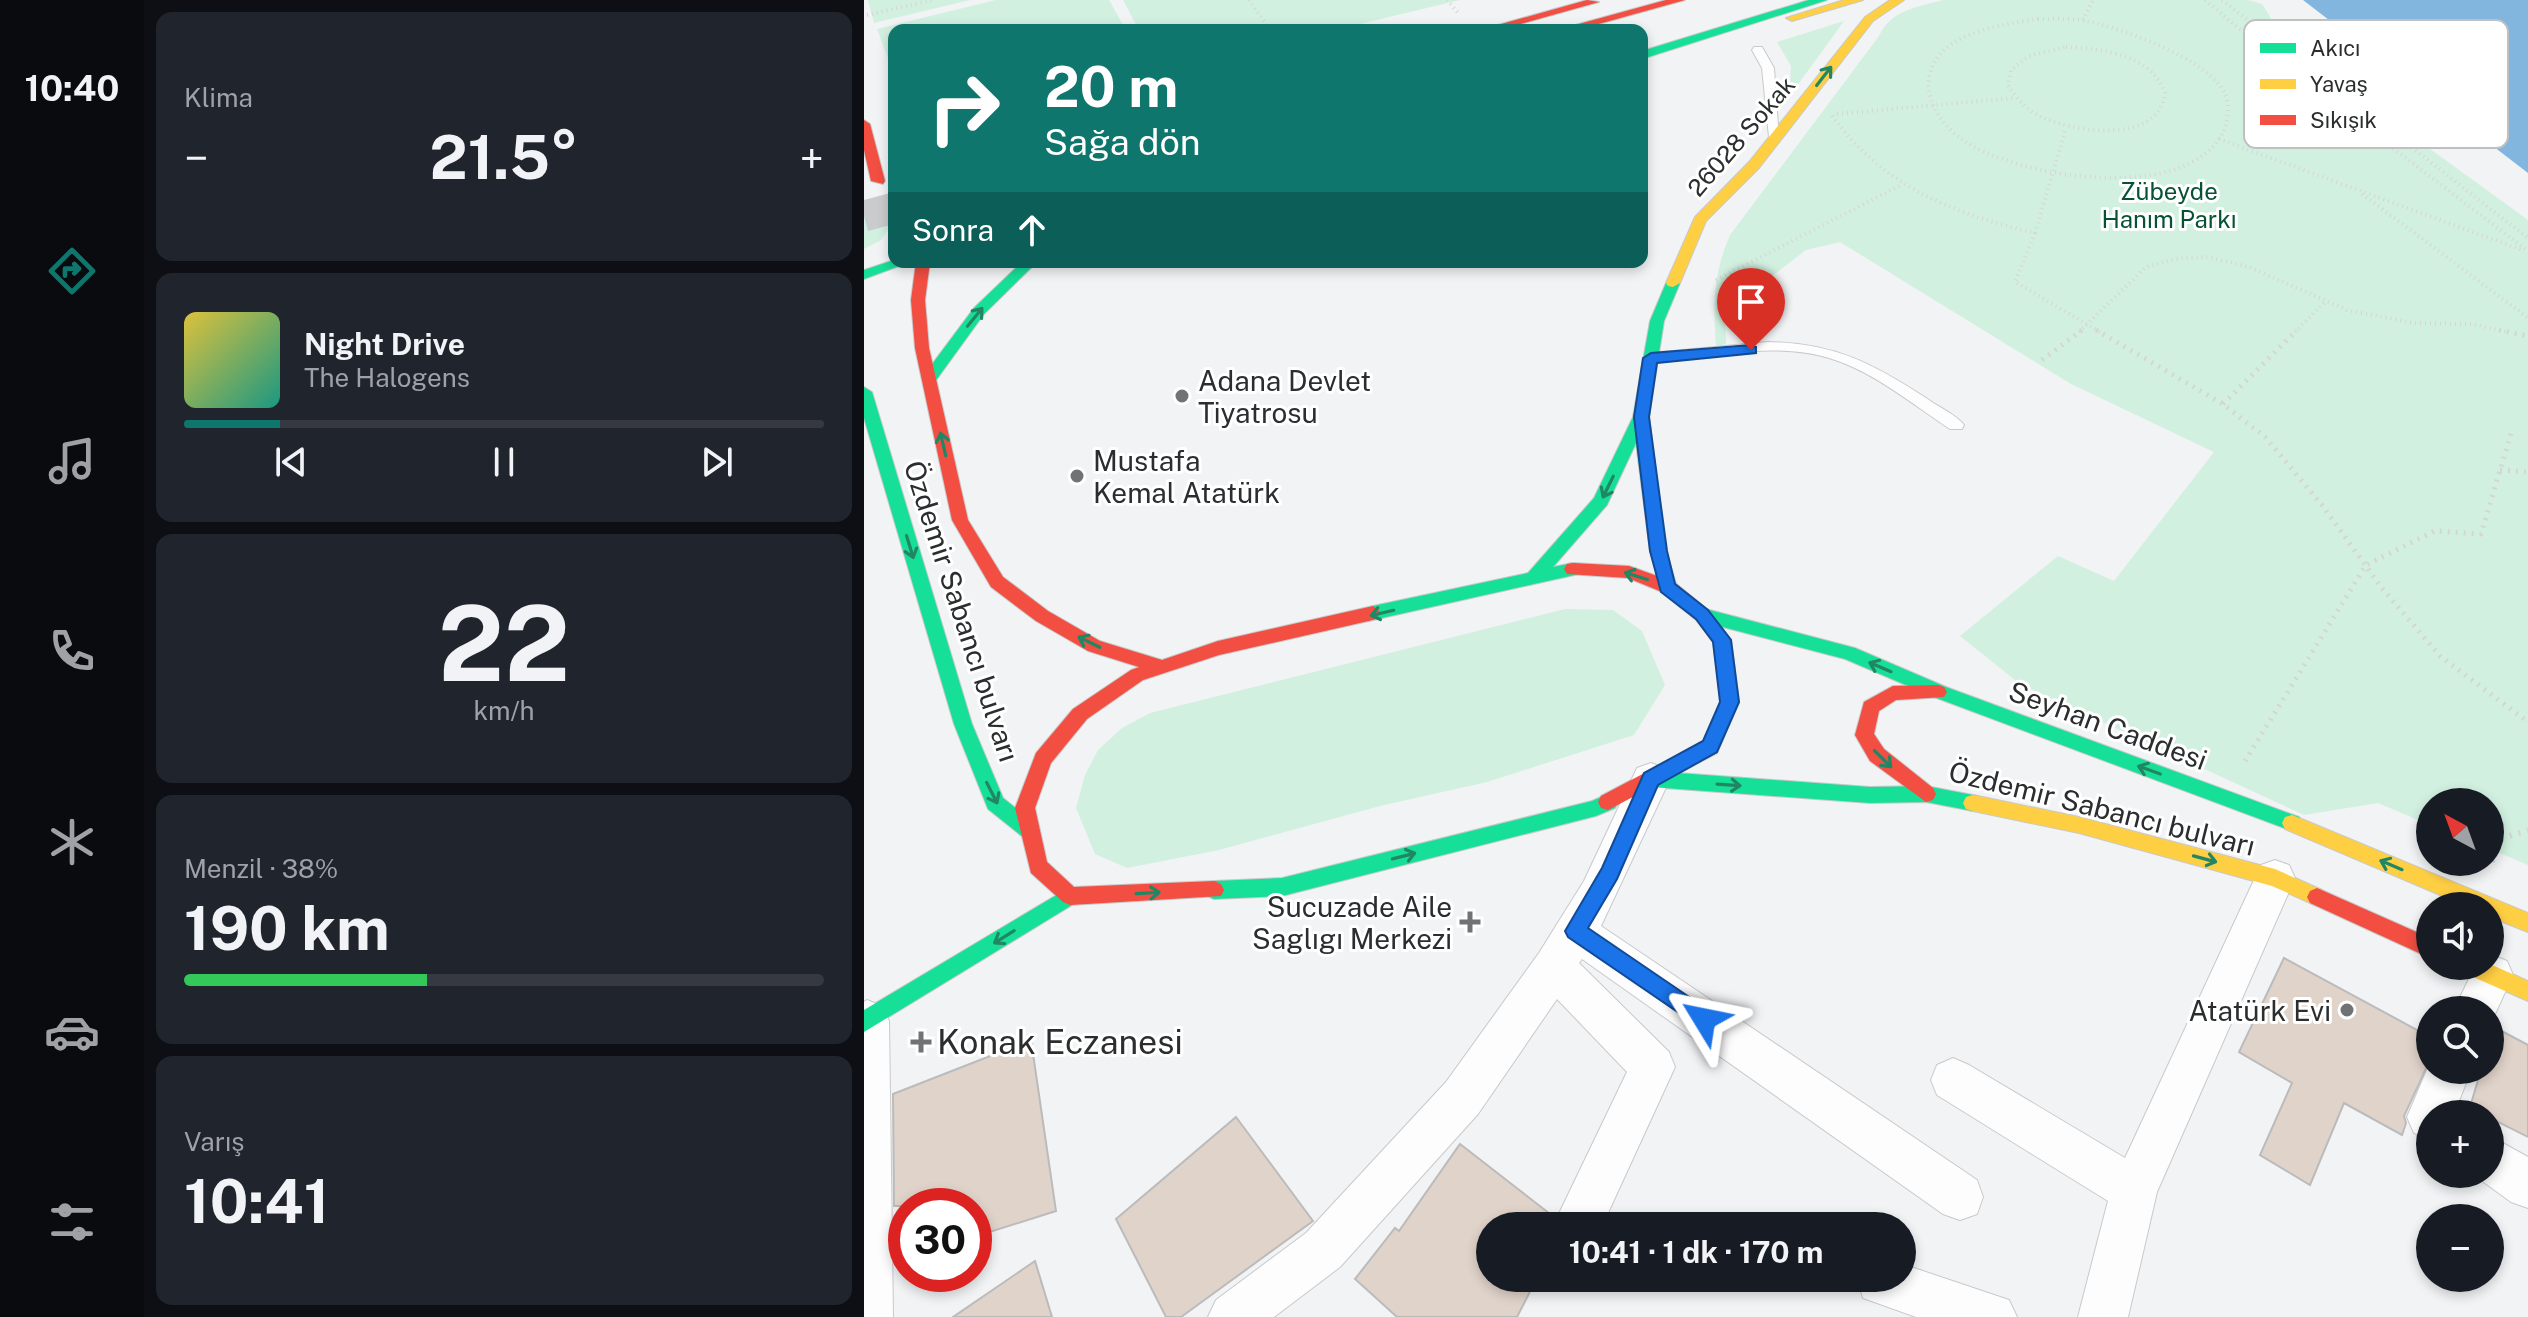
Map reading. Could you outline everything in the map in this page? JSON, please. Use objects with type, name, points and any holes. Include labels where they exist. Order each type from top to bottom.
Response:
[{"type":"main road","points":[[1509,24],[1599,0]]},
{"type":"main road","points":[[1586,24],[1679,0]]},
{"type":"main road","points":[[1648,34],[1785,0]]},
{"type":"main road","points":[[1700,39],[1821,0]]},
{"type":"main road","points":[[1648,53],[1857,0]]},
{"type":"main road","name":"26028 Sokak","points":[[1532,579],[1601,501],[1641,417],[1657,321],[1700,220],[1754,165],[1869,19],[1898,0]]},
{"type":"main road","points":[[864,124],[879,181]]},
{"type":"main road","points":[[864,275],[888,267]]},
{"type":"main road","name":"Özdemir Sabancı bulvarı","points":[[922,268],[918,300],[929,379],[960,520],[997,582],[1042,616],[1094,646],[1163,667]]},
{"type":"main road","points":[[929,379],[979,311],[1024,268]]},
{"type":"main road","name":"Özdemir Sabancı bulvarı","points":[[864,392],[963,724],[995,803],[1030,831]]},
{"type":"main road","points":[[1641,417],[1658,551],[1668,587]]},
{"type":"main road","points":[[865,1022],[1070,896],[1282,887],[1596,808],[1710,747],[1730,702],[1722,640],[1702,615],[1668,587],[1629,572],[1573,569],[1218,648],[1137,675],[1080,714],[1043,759],[1025,808],[1038,867],[1070,896]]},
{"type":"main road","name":"Seyhan Caddesi","points":[[1702,615],[1849,653],[1940,692],[2269,813],[2456,892]]},
{"type":"main road","points":[[1926,794],[1877,755],[1864,735],[1871,707],[1893,693],[1940,692]]},
{"type":"main road","name":"Özdemir Sabancı bulvarı","points":[[1651,779],[1870,795],[1926,794],[2079,825],[2275,878],[2416,942]]},
{"type":"main road","name":"Seyhan Caddesi","points":[[2504,913],[2528,923]]},
{"type":"street","points":[[1262,1309],[1323,1250],[1462,1098],[1565,949],[1609,873],[1651,779]]},
{"type":"street","points":[[2108,1314],[2134,1190],[2275,878]]},
{"type":"street","points":[[1565,949],[1960,1197]]},
{"type":"street","points":[[1565,949],[1653,1067],[1584,1212]]},
{"type":"street","points":[[865,1022],[868,1317]]},
{"type":"street","points":[[1953,1080],[2134,1190]]},
{"type":"street","points":[[2504,1169],[2528,1185]]},
{"type":"street","points":[[1914,1292],[1992,1317]]},
{"type":"lane","points":[[1758,50],[1768,68],[1775,137]]},
{"type":"lane","points":[[1651,358],[1784,347],[1833,354],[1861,366],[1956,425]]},
{"type":"path","points":[[867,15],[932,0]]},
{"type":"path","points":[[1249,0],[1266,24]]},
{"type":"path","points":[[2083,20],[2093,0]]},
{"type":"path","points":[[2205,0],[2244,33]]},
{"type":"path","points":[[2222,0],[2248,20]]},
{"type":"path","points":[[2038,19],[2083,20],[2127,33],[2198,68],[2222,88],[2229,114],[2219,139],[2193,160],[2153,174],[2104,179],[2052,174],[2010,164],[1974,147],[1947,127],[1931,105],[1927,80],[1938,57],[1961,38],[1996,25],[2038,19]]},
{"type":"path","points":[[2066,47],[2102,50],[2135,61],[2154,73],[2165,87],[2166,101],[2158,114],[2141,125],[2117,131],[2066,128],[2036,117],[2013,98],[2007,79],[2013,67],[2025,57],[2066,47]]},
{"type":"path","points":[[2013,98],[1830,112],[1844,135],[1888,174],[1936,204],[1975,219],[2035,233]]},
{"type":"path","points":[[2066,128],[2035,233],[2015,282],[2223,404],[2265,437],[2440,656],[2528,722]]},
{"type":"path","points":[[2219,139],[2528,251]]},
{"type":"path","points":[[2393,148],[2528,251]]},
{"type":"path","points":[[2412,148],[2528,238]]},
{"type":"path","points":[[1705,285],[1904,184]]},
{"type":"path","points":[[2355,189],[2528,318]]},
{"type":"path","points":[[2042,360],[2088,325],[2146,267],[2175,259],[2208,257],[2249,267],[2347,310],[2413,323],[2471,324],[2528,336]]},
{"type":"path","points":[[2223,404],[2326,301]]},
{"type":"path","points":[[2243,763],[2366,565],[2435,531],[2481,534],[2512,430]]},
{"type":"path","points":[[2500,470],[2528,472]]},
{"type":"path","points":[[2504,838],[2528,830]]},
{"type":"green space","points":[[868,0],[970,0],[874,23]]},
{"type":"green space","points":[[996,0],[1109,0],[1123,24],[898,24]]},
{"type":"green space","points":[[1123,0],[1460,0],[1360,24],[1136,24]]},
{"type":"green space","name":"Zübeyde Hanım Parkı","points":[[1943,0],[2248,0],[2262,4],[2272,20],[2244,20],[2244,148],[2429,148],[2528,220],[2528,865],[2504,855],[2504,788],[2416,788],[2416,819],[2378,803],[2304,815],[2020,684],[1960,636],[2058,556],[2114,581],[2214,452],[2071,384],[1840,242],[1806,250],[1725,312],[1726,344],[1716,346],[1716,289],[1720,263],[1730,235],[1884,27],[1906,11]]},
{"type":"green space","points":[[1844,21],[1789,97],[1791,66],[1777,42]]},
{"type":"green space","points":[[888,26],[888,58],[877,29]]},
{"type":"green space","points":[[864,204],[883,208],[888,212],[888,230],[881,240],[864,249]]},
{"type":"green space","points":[[1565,609],[1613,610],[1642,631],[1665,685],[1634,735],[1487,782],[1380,806],[1219,850],[1127,868],[1095,854],[1076,808],[1085,775],[1098,750],[1122,728],[1150,713]]},
{"type":"water","points":[[2303,0],[2528,0],[2528,173],[2495,148],[2508,148],[2508,20],[2329,20]]},
{"type":"building","points":[[2284,958],[2416,1029],[2416,1084],[2419,1084],[2404,1116],[2406,1123],[2402,1135],[2344,1103],[2310,1185],[2260,1155],[2292,1083],[2239,1052]]},
{"type":"building","points":[[2504,1032],[2528,1045],[2528,1137],[2504,1125],[2504,1100],[2472,1100],[2477,1084],[2504,1084]]},
{"type":"building","points":[[1031,1040],[1056,1211],[992,1231],[992,1188],[894,1188],[893,1094]]},
{"type":"building","points":[[1236,1117],[1313,1221],[1181,1317],[1166,1317],[1116,1219]]},
{"type":"building","points":[[1460,1144],[1548,1212],[1476,1212],[1476,1292],[1530,1292],[1517,1317],[1397,1317],[1355,1279],[1395,1228],[1399,1231]]},
{"type":"building","points":[[1035,1261],[1052,1317],[953,1317]]},
{"type":"tunnel","points":[[864,216],[888,210]]},
{"type":"traffic: fast","points":[[1648,53],[1821,0]]},
{"type":"traffic: fast","points":[[864,275],[888,267]]},
{"type":"traffic: fast","points":[[929,379],[979,311],[1024,268]]},
{"type":"traffic: fast","points":[[1532,579],[1601,501],[1641,417],[1657,321],[1673,283]]},
{"type":"traffic: fast","points":[[864,392],[963,724],[995,803],[1030,831]]},
{"type":"traffic: fast","points":[[1641,417],[1658,551],[1668,587]]},
{"type":"traffic: fast","points":[[1373,613],[1573,569]]},
{"type":"traffic: fast","points":[[1702,615],[1849,653],[1940,692],[2292,823]]},
{"type":"traffic: fast","points":[[1651,779],[1870,795],[1926,794],[1973,803]]},
{"type":"traffic: fast","points":[[1214,890],[1282,887],[1596,808],[1608,802]]},
{"type":"traffic: fast","points":[[864,1022],[1070,896]]},
{"type":"traffic: slow","points":[[1792,18],[1857,0]]},
{"type":"traffic: slow","points":[[1673,283],[1700,220],[1754,165],[1869,19],[1898,0]]},
{"type":"traffic: slow","points":[[1973,803],[2079,825],[2275,878],[2317,897]]},
{"type":"traffic: slow","points":[[2292,823],[2456,892]]},
{"type":"traffic: slow","points":[[2504,913],[2528,923]]},
{"type":"traffic: slow","points":[[2503,980],[2528,991]]},
{"type":"traffic: jam","points":[[1586,24],[1679,0]]},
{"type":"traffic: jam","points":[[1509,24],[1593,2]]},
{"type":"traffic: jam","points":[[864,124],[878,181]]},
{"type":"traffic: jam","points":[[922,268],[918,300],[922,348],[960,520],[997,582],[1042,616],[1094,646],[1163,667]]},
{"type":"traffic: jam","points":[[1573,569],[1629,572],[1668,587],[1702,615],[1722,640],[1730,702],[1710,747],[1608,802]]},
{"type":"traffic: jam","points":[[1214,890],[1070,896],[1038,867],[1025,808],[1043,759],[1080,714],[1137,675],[1218,648],[1373,613]]},
{"type":"traffic: jam","points":[[1926,794],[1877,755],[1864,735],[1871,707],[1893,693],[1938,692]]},
{"type":"traffic: jam","points":[[2317,897],[2416,942]]},
{"type":"place","name":"Adana Devlet Tiyatrosu","points":[[1182,396]]},
{"type":"place","name":"Mustafa Kemal Atatürk","points":[[1077,476]]},
{"type":"place","name":"Sucuzade Aile Saglıgı Merkezi","points":[[1470,922]]},
{"type":"place","name":"Atatürk Evi","points":[[2347,1010]]},
{"type":"place","name":"Konak Eczanesi","points":[[921,1042]]},
{"type":"route","points":[[1704,1019],[1575,931],[1609,873],[1651,779],[1710,747],[1730,702],[1722,640],[1702,615],[1668,587],[1658,551],[1641,417],[1651,358],[1751,350]]}]
